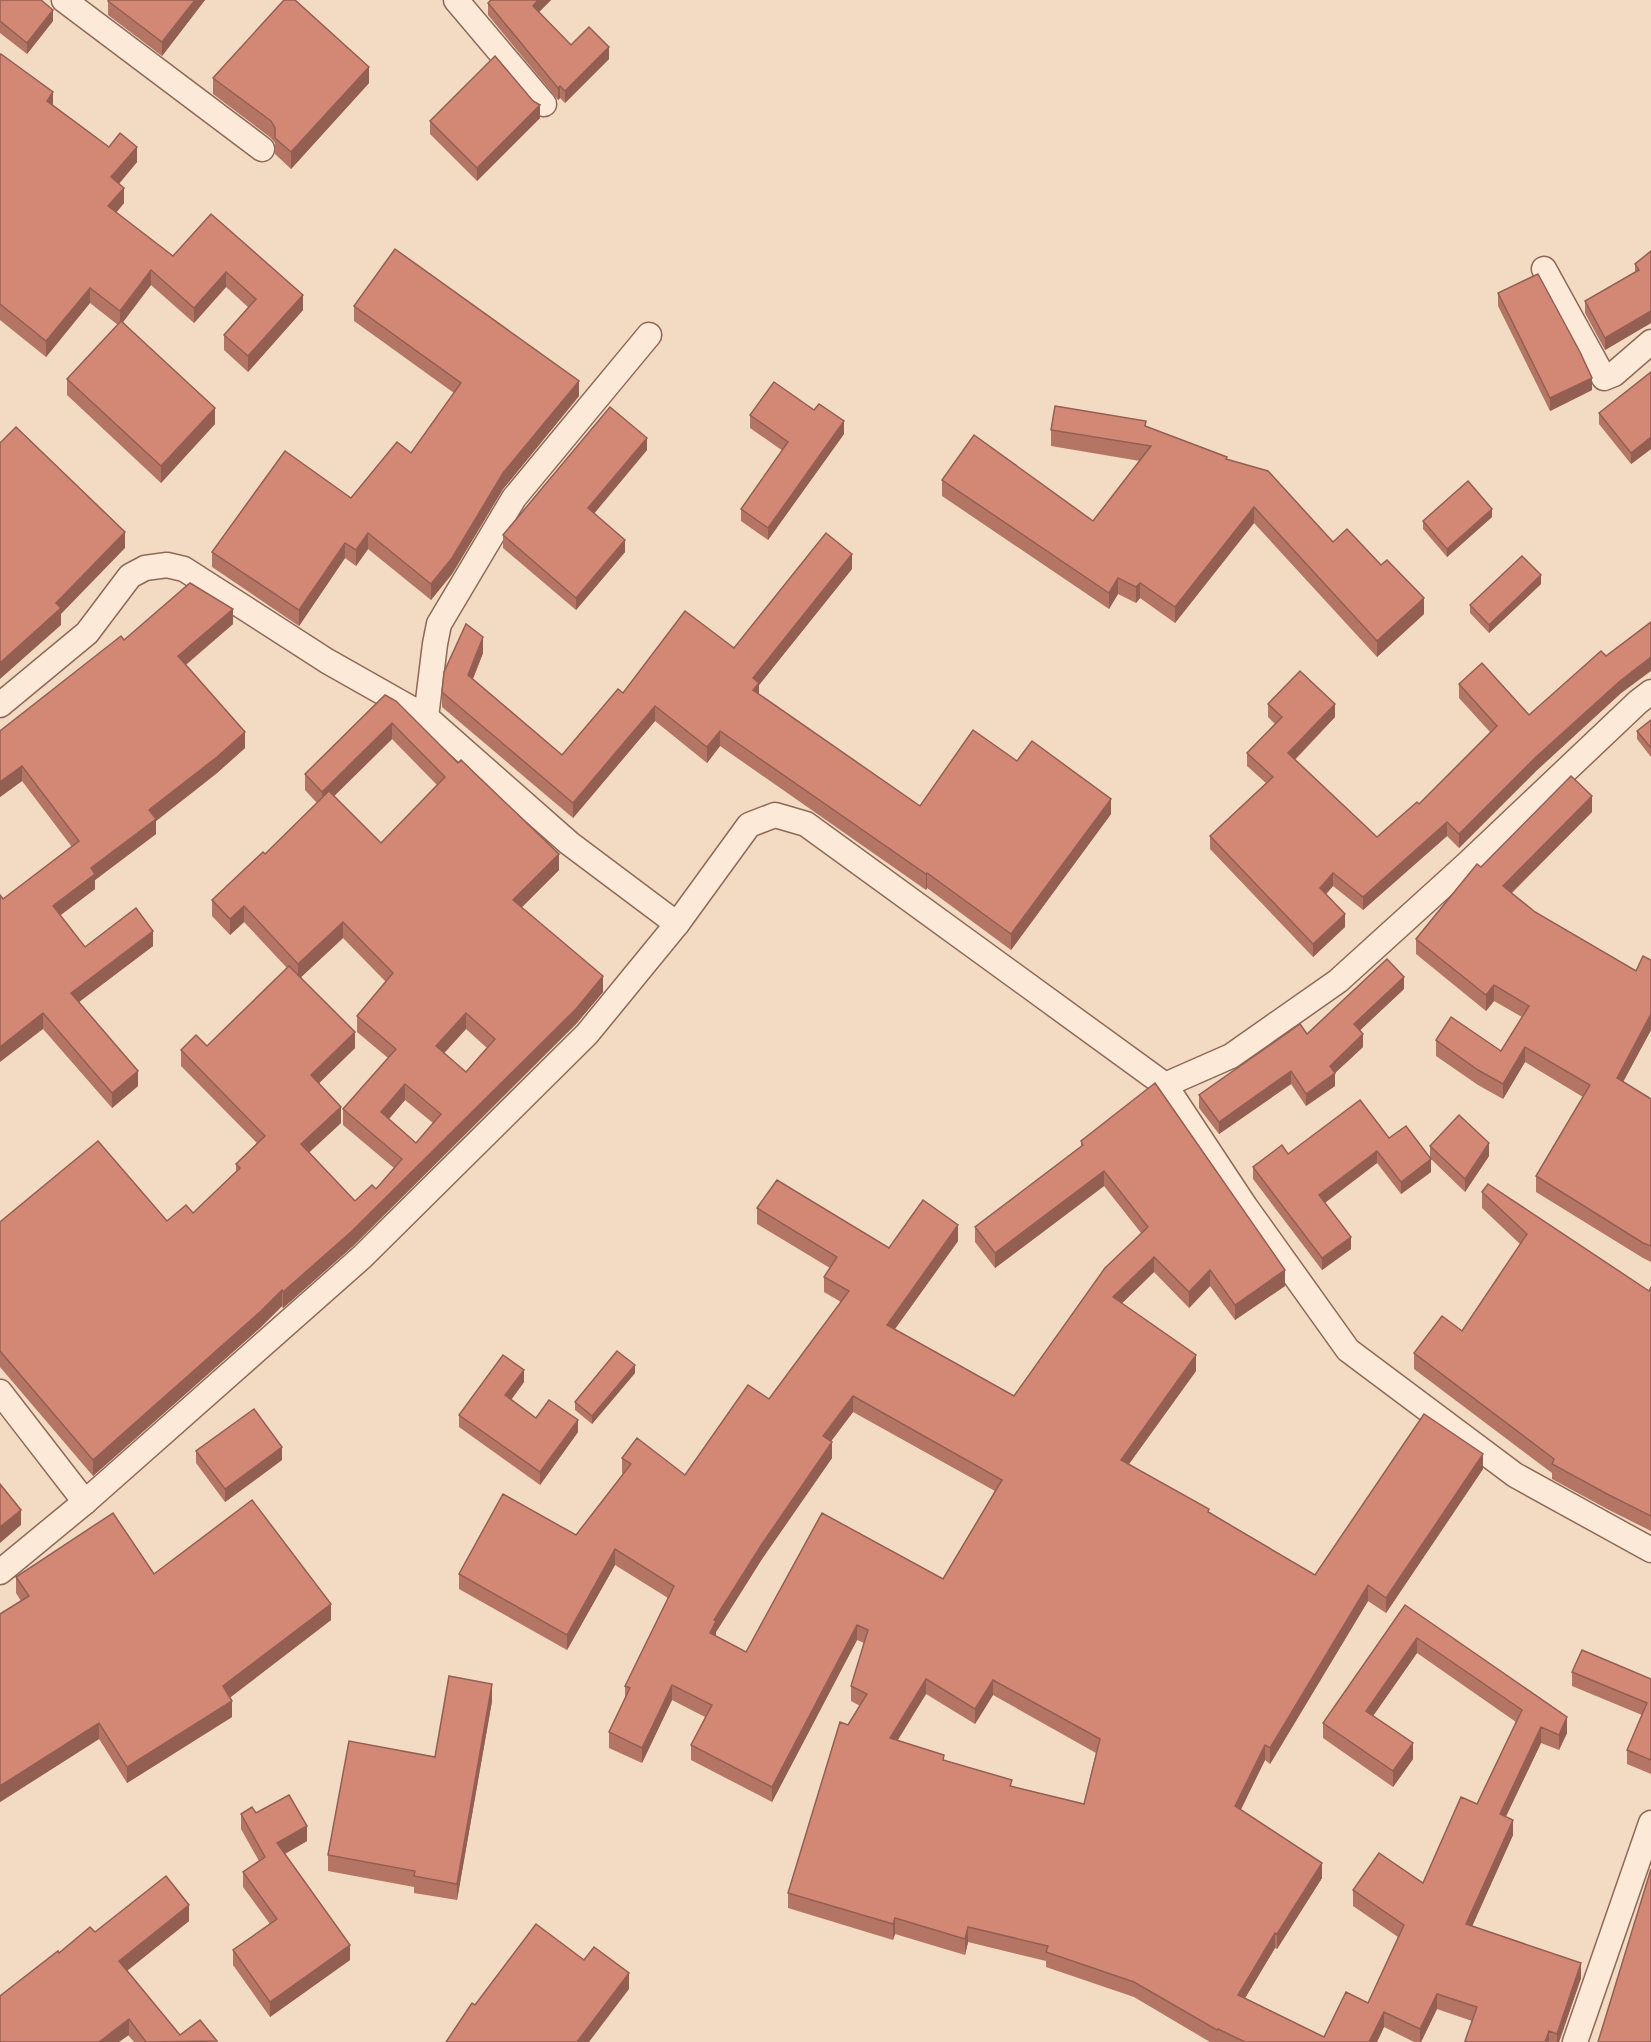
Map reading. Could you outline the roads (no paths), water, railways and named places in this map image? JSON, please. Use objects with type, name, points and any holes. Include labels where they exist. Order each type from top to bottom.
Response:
[{"type":"street","points":[[63,0],[262,149]]},
{"type":"street","points":[[456,0],[544,104]]},
{"type":"street","points":[[1544,269],[1604,378],[1614,374],[1651,342]]},
{"type":"street","points":[[426,717],[439,624],[514,498],[648,335]]},
{"type":"street","points":[[0,705],[87,633],[130,576],[145,568],[167,565],[184,569],[327,661],[426,717],[569,843],[677,924]]},
{"type":"street","points":[[1165,1086],[1231,1056],[1338,981],[1651,692]]},
{"type":"street","points":[[0,1572],[85,1502],[362,1257],[586,1034],[677,924],[749,825],[775,816],[806,824],[1165,1086],[1245,1206],[1348,1350],[1515,1475],[1651,1550]]},
{"type":"street","points":[[0,1392],[85,1502]]},
{"type":"street","points":[[1575,2042],[1651,1823]]}]
